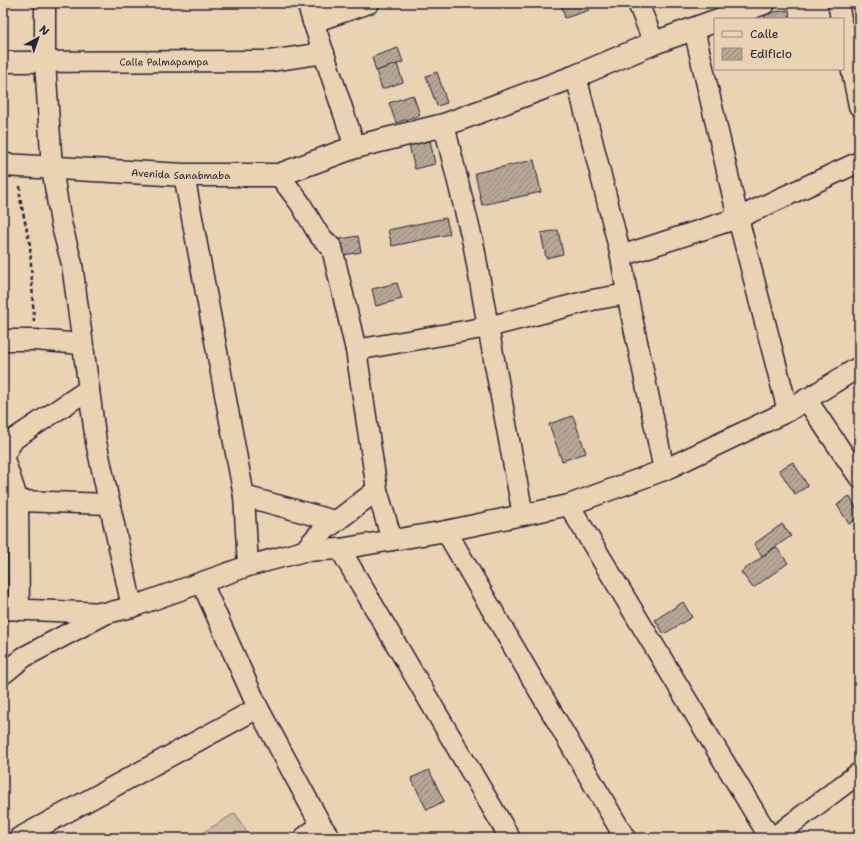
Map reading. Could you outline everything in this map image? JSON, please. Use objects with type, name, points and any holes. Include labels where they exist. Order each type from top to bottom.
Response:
[{"type":"street","points":[[45,3],[45,62],[52,168],[61,223],[72,264],[81,344],[96,442],[132,607]]},
{"type":"street","points":[[307,3],[354,147]]},
{"type":"street","points":[[313,22],[369,3]]},
{"type":"street","points":[[638,3],[654,43]]},
{"type":"street","points":[[724,18],[764,3]]},
{"type":"street","points":[[838,3],[841,18]]},
{"type":"street","name":"Avenida Sanabmaba","points":[[12,166],[184,175],[279,175],[354,147],[444,125],[576,76],[654,43],[714,21]]},
{"type":"street","points":[[694,29],[738,218],[788,410]]},
{"type":"street","points":[[844,32],[859,106]]},
{"type":"street","name":"Calle Palmapampa","points":[[3,62],[270,61],[324,53]]},
{"type":"street","points":[[576,76],[621,256],[627,294],[664,470]]},
{"type":"street","points":[[444,125],[474,247],[523,515]]},
{"type":"street","points":[[621,256],[738,218],[859,162]]},
{"type":"street","points":[[184,175],[244,496],[248,566]]},
{"type":"street","points":[[279,175],[300,203],[319,235],[332,248],[356,350],[377,490],[392,540]]},
{"type":"street","points":[[356,350],[488,328],[592,300],[627,294]]},
{"type":"street","points":[[3,340],[35,340],[81,344]]},
{"type":"street","points":[[3,674],[24,657],[107,613],[132,607],[248,566],[304,551],[340,549],[446,531],[569,505],[664,470],[788,410],[859,367]]},
{"type":"street","points":[[89,389],[14,439],[3,457],[18,501],[11,610],[107,613]]},
{"type":"street","points":[[806,399],[859,478]]},
{"type":"street","points":[[304,551],[317,536],[377,490]]},
{"type":"street","points":[[244,496],[335,521]]},
{"type":"street","points":[[18,501],[110,504]]},
{"type":"street","points":[[569,505],[771,838],[795,832],[859,773]]},
{"type":"street","points":[[446,531],[625,838]]},
{"type":"street","points":[[340,549],[510,838]]},
{"type":"street","points":[[202,583],[258,708],[326,832],[304,838]]},
{"type":"street","points":[[19,838],[258,708]]},
{"type":"path","points":[[12,166],[30,245],[35,340]]},
{"type":"shaded area","points":[[235,813],[250,838],[194,838]]},
{"type":"building","points":[[587,3],[589,10],[565,18],[561,4]]},
{"type":"building","points":[[789,10],[790,18],[765,18],[765,13]]},
{"type":"building","points":[[398,48],[403,62],[376,71],[372,57]]},
{"type":"building","points":[[397,64],[403,82],[382,89],[376,71]]},
{"type":"building","points":[[437,72],[447,103],[437,106],[426,76]]},
{"type":"building","points":[[413,95],[420,115],[396,123],[389,103]]},
{"type":"building","points":[[429,136],[435,164],[415,169],[408,141]]},
{"type":"building","points":[[534,160],[541,192],[482,205],[475,173]]},
{"type":"building","points":[[446,218],[450,234],[392,246],[388,230]]},
{"type":"building","points":[[558,230],[563,254],[546,258],[541,233]]},
{"type":"building","points":[[358,236],[361,252],[338,256],[335,240]]},
{"type":"building","points":[[397,283],[402,299],[376,306],[372,289]]},
{"type":"building","points":[[573,416],[586,453],[562,461],[549,424]]},
{"type":"building","points":[[793,462],[808,486],[795,494],[779,470]]},
{"type":"building","points":[[849,496],[859,512],[859,517],[849,524],[837,505]]},
{"type":"building","points":[[782,524],[791,536],[762,556],[754,544]]},
{"type":"building","points":[[776,547],[788,563],[753,588],[741,572]]},
{"type":"building","points":[[683,602],[692,617],[664,634],[655,620]]},
{"type":"building","points":[[429,770],[444,801],[427,810],[411,778]]}]
